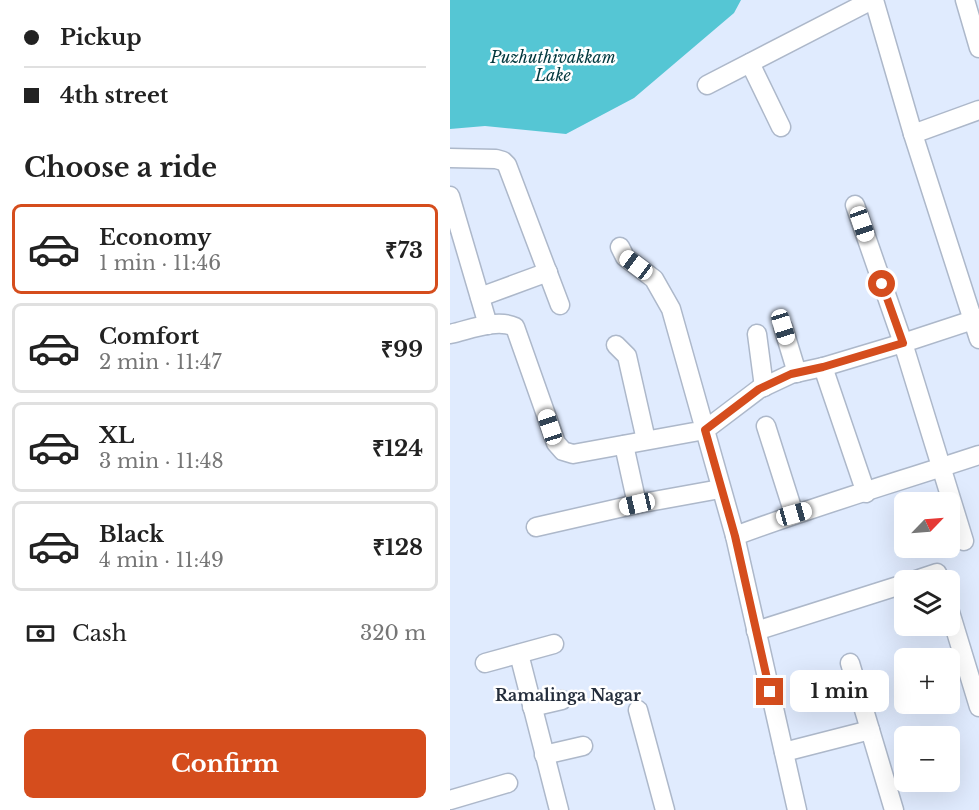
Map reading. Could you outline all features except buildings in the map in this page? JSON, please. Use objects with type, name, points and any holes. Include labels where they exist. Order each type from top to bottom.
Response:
[{"type":"street","points":[[707,86],[873,0],[913,134],[976,319],[979,339]]},
{"type":"street","points":[[964,0],[979,48]]},
{"type":"street","points":[[750,63],[781,127]]},
{"type":"street","points":[[913,134],[979,110]]},
{"type":"street","points":[[450,158],[496,159],[507,165],[560,305]]},
{"type":"street","points":[[450,196],[488,325]]},
{"type":"street","points":[[855,205],[903,343],[964,540]]},
{"type":"street","points":[[620,247],[625,257],[654,279],[672,309],[720,489],[735,536],[797,810]]},
{"type":"street","points":[[480,297],[548,272]]},
{"type":"street","points":[[450,334],[488,325],[506,324],[515,327],[556,443],[563,451],[573,454],[705,430],[764,387],[794,374],[903,343],[976,319]]},
{"type":"street","points":[[783,327],[794,374]]},
{"type":"street","points":[[757,334],[764,387]]},
{"type":"street","points":[[616,345],[627,356],[646,440]]},
{"type":"street","points":[[823,367],[866,493]]},
{"type":"street","points":[[766,426],[794,514]]},
{"type":"street","points":[[624,446],[637,504]]},
{"type":"street","points":[[735,536],[794,514],[866,493],[979,455]]},
{"type":"street","points":[[536,527],[637,504],[720,489]]},
{"type":"street","points":[[756,631],[894,587]]},
{"type":"street","points":[[957,636],[979,707]]},
{"type":"street","points":[[485,663],[554,644]]},
{"type":"street","points":[[519,654],[559,810]]},
{"type":"street","points":[[850,663],[894,810]]},
{"type":"street","points":[[532,707],[562,700]]},
{"type":"street","points":[[638,710],[665,810]]},
{"type":"street","points":[[784,752],[870,730]]},
{"type":"street","points":[[544,755],[583,746]]},
{"type":"street","points":[[450,800],[508,783]]},
{"type":"water","name":"Puzhuthivakkam Lake","points":[[450,0],[741,0],[734,13],[634,98],[566,134],[485,126],[450,129]]},
{"type":"district","name":"Ramalinga Nagar","points":[[568,695]]},
{"type":"route","points":[[770,692],[735,536],[705,430],[759,389],[791,374],[903,343],[882,284]]}]
